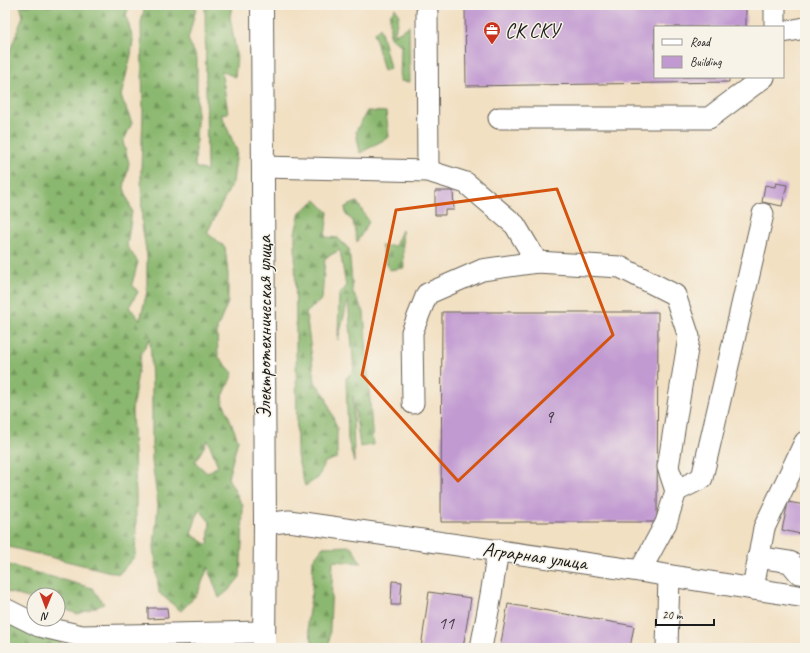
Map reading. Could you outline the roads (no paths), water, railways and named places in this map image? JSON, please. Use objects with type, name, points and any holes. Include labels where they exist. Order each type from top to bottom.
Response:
[{"type":"main road","name":"Электротехническая улица","points":[[262,5],[265,524],[264,640]]},
{"type":"street","points":[[775,5],[775,26]]},
{"type":"street","points":[[427,12],[428,171]]},
{"type":"street","points":[[784,32],[805,28]]},
{"type":"street","points":[[499,118],[709,118],[763,78]]},
{"type":"street","points":[[263,167],[428,171],[466,183],[515,225],[537,262]]},
{"type":"street","points":[[676,490],[702,478],[763,214]]},
{"type":"street","points":[[413,403],[412,332],[426,294],[482,270],[537,262],[620,267],[675,295],[689,337],[668,467],[676,490],[666,523],[640,571]]},
{"type":"street","points":[[752,589],[764,528],[796,479],[805,442]]},
{"type":"street","name":"Аграрная улица","points":[[265,524],[288,521],[498,550],[805,597]]},
{"type":"street","points":[[481,648],[498,550]]},
{"type":"street","points":[[758,557],[790,562],[799,573],[805,574]]},
{"type":"street","points":[[667,648],[669,576]]},
{"type":"street","points":[[5,609],[39,626],[82,636],[264,640]]},
{"type":"place","name":"СК СКУ","points":[[492,45]]}]
